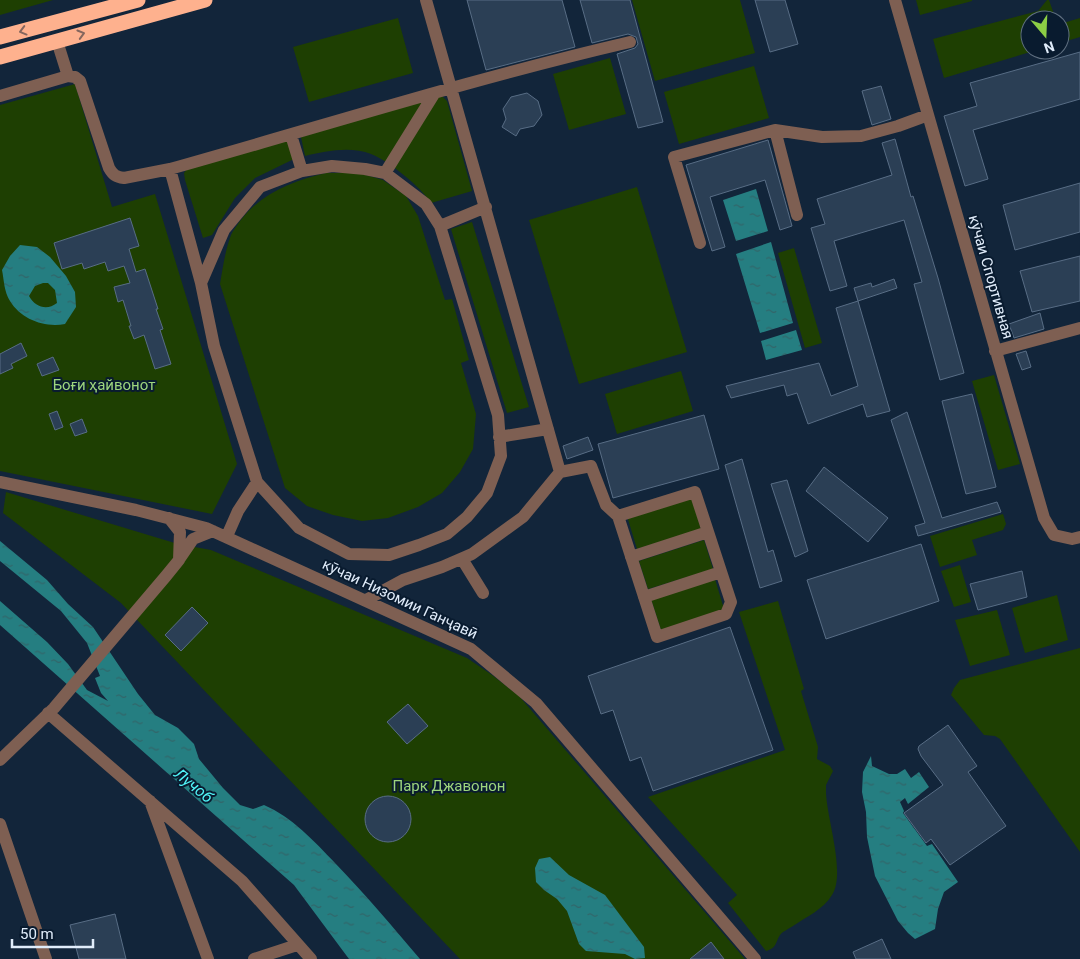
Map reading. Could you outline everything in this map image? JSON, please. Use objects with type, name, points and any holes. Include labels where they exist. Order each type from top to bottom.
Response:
[{"type":"highway","points":[[0,37],[106,4],[138,0]]},
{"type":"highway","points":[[0,57],[205,0]]},
{"type":"street","points":[[426,0],[560,472]]},
{"type":"street","name":"кӯчаи Спортивная","points":[[895,0],[1044,518],[1054,535],[1072,539],[1080,536]]},
{"type":"street","points":[[57,41],[68,76]]},
{"type":"street","points":[[0,96],[68,76],[75,77],[80,81],[106,162],[112,174],[117,178],[124,178],[170,169],[452,88],[630,42]]},
{"type":"street","points":[[385,173],[434,94]]},
{"type":"street","points":[[700,242],[674,157],[775,130],[822,138],[862,136],[928,115]]},
{"type":"street","points":[[775,130],[797,215]]},
{"type":"street","points":[[291,135],[302,171]]},
{"type":"street","points":[[170,169],[201,283],[214,346],[257,482],[299,528],[349,554],[389,555],[448,534],[467,517],[487,493],[501,456],[498,415],[440,226],[426,204],[385,173],[332,166],[302,171],[260,187],[224,230],[201,283]]},
{"type":"street","points":[[440,226],[486,207]]},
{"type":"street","points":[[995,351],[1080,328]]},
{"type":"street","points":[[499,437],[548,429]]},
{"type":"street","points":[[366,600],[403,580],[472,554],[523,517],[560,472],[590,466],[606,505],[618,516],[657,637],[726,614],[731,602],[696,492],[618,516]]},
{"type":"street","name":"кӯчаи Низомии Ганҷавӣ","points":[[0,482],[169,518],[214,531],[471,650],[536,703],[755,959]]},
{"type":"street","points":[[227,536],[238,511],[257,482]]},
{"type":"street","points":[[169,518],[180,532],[179,560]]},
{"type":"street","points":[[0,760],[51,711],[130,620],[179,560],[193,539],[214,531]]},
{"type":"street","points":[[631,557],[708,532]]},
{"type":"street","points":[[462,559],[483,593]]},
{"type":"street","points":[[644,597],[721,572]]},
{"type":"street","points":[[51,711],[242,881],[311,959]]},
{"type":"street","points":[[149,799],[208,959]]},
{"type":"street","points":[[0,824],[46,959]]},
{"type":"street","points":[[254,959],[297,945]]},
{"type":"green space","points":[[0,0],[53,0],[0,15]]},
{"type":"green space","points":[[632,0],[740,0],[755,53],[655,81]]},
{"type":"green space","points":[[916,0],[972,0],[972,1],[920,15]]},
{"type":"green space","points":[[1047,0],[1049,0],[1052,10],[1039,10]]},
{"type":"green space","points":[[1020,16],[1020,55],[944,78],[933,39]]},
{"type":"green space","points":[[398,18],[413,73],[309,102],[293,47]]},
{"type":"green space","points":[[1080,18],[1080,37],[1070,40],[1070,21]]},
{"type":"green space","points":[[610,58],[626,114],[569,130],[553,74]]},
{"type":"green space","points":[[754,66],[769,118],[679,144],[664,92]]},
{"type":"green space","name":"Боғи ҳайвонот","points":[[75,84],[112,207],[155,194],[237,464],[212,514],[0,471],[0,105]]},
{"type":"green space","points":[[441,95],[447,101],[472,191],[431,203],[404,175],[387,162],[371,154],[347,150],[329,151],[305,156],[301,137]]},
{"type":"green space","points":[[289,139],[294,159],[255,178],[235,198],[212,235],[203,238],[185,180],[184,173],[187,169]]},
{"type":"green space","points":[[326,173],[359,173],[383,180],[406,196],[418,216],[445,300],[452,299],[469,360],[461,363],[476,414],[473,449],[460,472],[442,493],[418,507],[388,518],[362,521],[333,515],[307,506],[285,488],[220,284],[231,235],[248,211],[268,196],[290,184]]},
{"type":"green space","points":[[637,187],[687,352],[579,384],[529,220]]},
{"type":"green space","points":[[472,222],[529,407],[507,413],[451,229]]},
{"type":"green space","points":[[794,248],[822,343],[805,348],[778,253]]},
{"type":"green space","points":[[681,371],[693,411],[617,434],[605,394]]},
{"type":"green space","points":[[994,375],[1020,464],[998,470],[972,381]]},
{"type":"green space","name":"Парк Джавонон","points":[[6,492],[178,544],[211,550],[467,658],[519,696],[745,959],[460,959],[121,603],[3,513]]},
{"type":"green space","points":[[691,495],[701,529],[637,549],[627,516]]},
{"type":"green space","points":[[1003,514],[1006,524],[1003,530],[972,540],[977,555],[940,567],[930,536]]},
{"type":"green space","points":[[704,540],[713,569],[648,589],[639,561]]},
{"type":"green space","points":[[960,565],[971,602],[954,607],[941,571]]},
{"type":"green space","points":[[715,579],[724,609],[661,630],[651,599]]},
{"type":"green space","points":[[1057,595],[1068,640],[1025,653],[1012,608]]},
{"type":"green space","points":[[778,601],[804,689],[801,691],[818,747],[817,759],[830,766],[833,771],[826,785],[826,793],[837,860],[837,874],[836,886],[829,900],[783,932],[774,947],[766,951],[728,903],[737,895],[648,797],[785,750],[739,612]]},
{"type":"green space","points":[[997,610],[1010,655],[970,666],[955,620]]},
{"type":"green space","points":[[1080,648],[1080,852],[1000,739],[995,736],[984,735],[951,695],[960,680]]},
{"type":"water","points":[[756,189],[768,231],[736,241],[723,200]]},
{"type":"water","points":[[771,242],[793,323],[760,333],[736,254]]},
{"type":"water","points":[[20,245],[37,247],[50,257],[66,276],[75,292],[76,307],[65,324],[49,325],[34,321],[20,313],[10,301],[6,294],[2,270],[10,256]],"holes":[[[48,283],[55,290],[57,303],[49,307],[42,307],[34,303],[29,296],[35,286]]]},
{"type":"water","points":[[796,330],[802,350],[766,360],[761,341]]},
{"type":"water","name":"Лучоб","points":[[0,541],[47,580],[68,604],[93,627],[138,694],[155,715],[178,728],[194,744],[199,759],[240,805],[253,809],[264,805],[284,816],[302,830],[357,886],[420,959],[349,959],[294,885],[0,625],[0,601],[47,642],[68,664],[87,690],[108,701],[101,693],[95,678],[100,676],[87,643],[61,611],[0,561]]},
{"type":"water","points":[[871,756],[872,766],[889,774],[897,774],[905,769],[911,778],[919,772],[929,787],[908,804],[905,798],[900,802],[903,813],[927,846],[932,844],[958,882],[944,892],[938,909],[935,929],[915,939],[898,921],[875,876],[867,837],[866,812],[862,792],[863,772]]},
{"type":"water","points":[[550,857],[569,875],[605,895],[644,947],[645,958],[635,959],[625,954],[586,951],[579,944],[567,911],[557,899],[536,882],[535,868],[539,859]]},
{"type":"building","points":[[467,0],[562,0],[575,47],[486,70]]},
{"type":"building","points":[[580,0],[630,0],[663,122],[638,128],[617,54],[635,48],[638,44],[636,37],[628,34],[592,43]]},
{"type":"building","points":[[755,0],[785,0],[798,44],[770,52]]},
{"type":"building","points":[[1080,52],[1080,99],[973,130],[988,179],[965,186],[944,116],[977,106],[970,83],[1052,60],[1070,60],[1070,55]]},
{"type":"building","points":[[881,86],[891,119],[872,125],[862,91]]},
{"type":"building","points":[[527,93],[538,101],[542,115],[534,126],[520,129],[516,136],[502,127],[506,119],[503,109],[511,97]]},
{"type":"building","points":[[895,139],[911,197],[913,196],[938,278],[964,373],[940,380],[914,284],[922,282],[904,220],[834,241],[847,286],[830,291],[811,228],[825,224],[817,199],[892,175],[882,143]]},
{"type":"building","points":[[768,140],[792,226],[780,230],[765,180],[710,197],[725,247],[712,251],[686,165]]},
{"type":"building","points":[[1080,183],[1080,232],[1015,250],[1003,205]]},
{"type":"building","points":[[130,218],[139,246],[129,249],[136,272],[145,269],[158,309],[156,309],[163,329],[160,330],[171,364],[155,369],[144,335],[134,339],[123,300],[118,302],[114,287],[130,283],[124,266],[108,271],[105,262],[84,269],[82,263],[62,269],[54,243]]},
{"type":"building","points":[[1080,256],[1080,301],[1032,312],[1020,271]]},
{"type":"building","points":[[894,279],[897,288],[858,301],[854,288],[871,283],[872,287]]},
{"type":"building","points":[[858,301],[890,411],[867,417],[863,404],[808,424],[797,393],[787,396],[784,385],[731,398],[726,386],[819,363],[831,396],[858,386],[836,308]]},
{"type":"building","points":[[1040,313],[1044,329],[1014,338],[1009,324]]},
{"type":"building","points":[[21,343],[27,356],[11,364],[13,368],[0,374],[0,354]]},
{"type":"building","points":[[1026,351],[1031,367],[1022,370],[1016,354]]},
{"type":"building","points":[[53,357],[59,370],[42,376],[37,364]]},
{"type":"building","points":[[972,394],[996,487],[966,494],[942,401]]},
{"type":"building","points":[[57,411],[63,427],[55,430],[49,414]]},
{"type":"building","points":[[907,412],[942,518],[997,502],[1001,512],[918,536],[915,526],[925,523],[891,420]]},
{"type":"building","points":[[704,415],[719,469],[613,498],[598,444]]},
{"type":"building","points":[[82,419],[87,432],[75,436],[70,424]]},
{"type":"building","points":[[588,437],[593,450],[567,459],[563,446]]},
{"type":"building","points":[[742,459],[768,552],[773,550],[782,581],[760,588],[725,465]]},
{"type":"building","points":[[824,467],[888,518],[868,542],[806,491]]},
{"type":"building","points":[[787,480],[808,551],[795,557],[771,484]]},
{"type":"building","points":[[921,544],[939,601],[826,639],[807,580]]},
{"type":"building","points":[[1022,571],[1027,597],[978,610],[970,584]]},
{"type":"building","points":[[192,607],[208,623],[181,651],[165,635]]},
{"type":"building","points":[[730,627],[773,750],[653,791],[641,757],[630,761],[613,710],[601,714],[588,676]]},
{"type":"building","points":[[408,704],[428,726],[407,744],[387,722]]},
{"type":"building","points":[[948,725],[977,766],[968,772],[1006,826],[950,865],[931,839],[926,843],[904,813],[943,785],[921,756],[918,749],[919,746]]},
{"type":"building","points":[[388,796],[401,800],[407,806],[411,819],[407,832],[401,838],[388,842],[375,838],[369,832],[365,819],[369,806],[375,800]]},
{"type":"building","points":[[115,914],[126,959],[79,959],[70,925]]},
{"type":"building","points":[[882,939],[891,959],[856,959],[853,952]]},
{"type":"building","points":[[711,942],[724,959],[690,959]]}]
